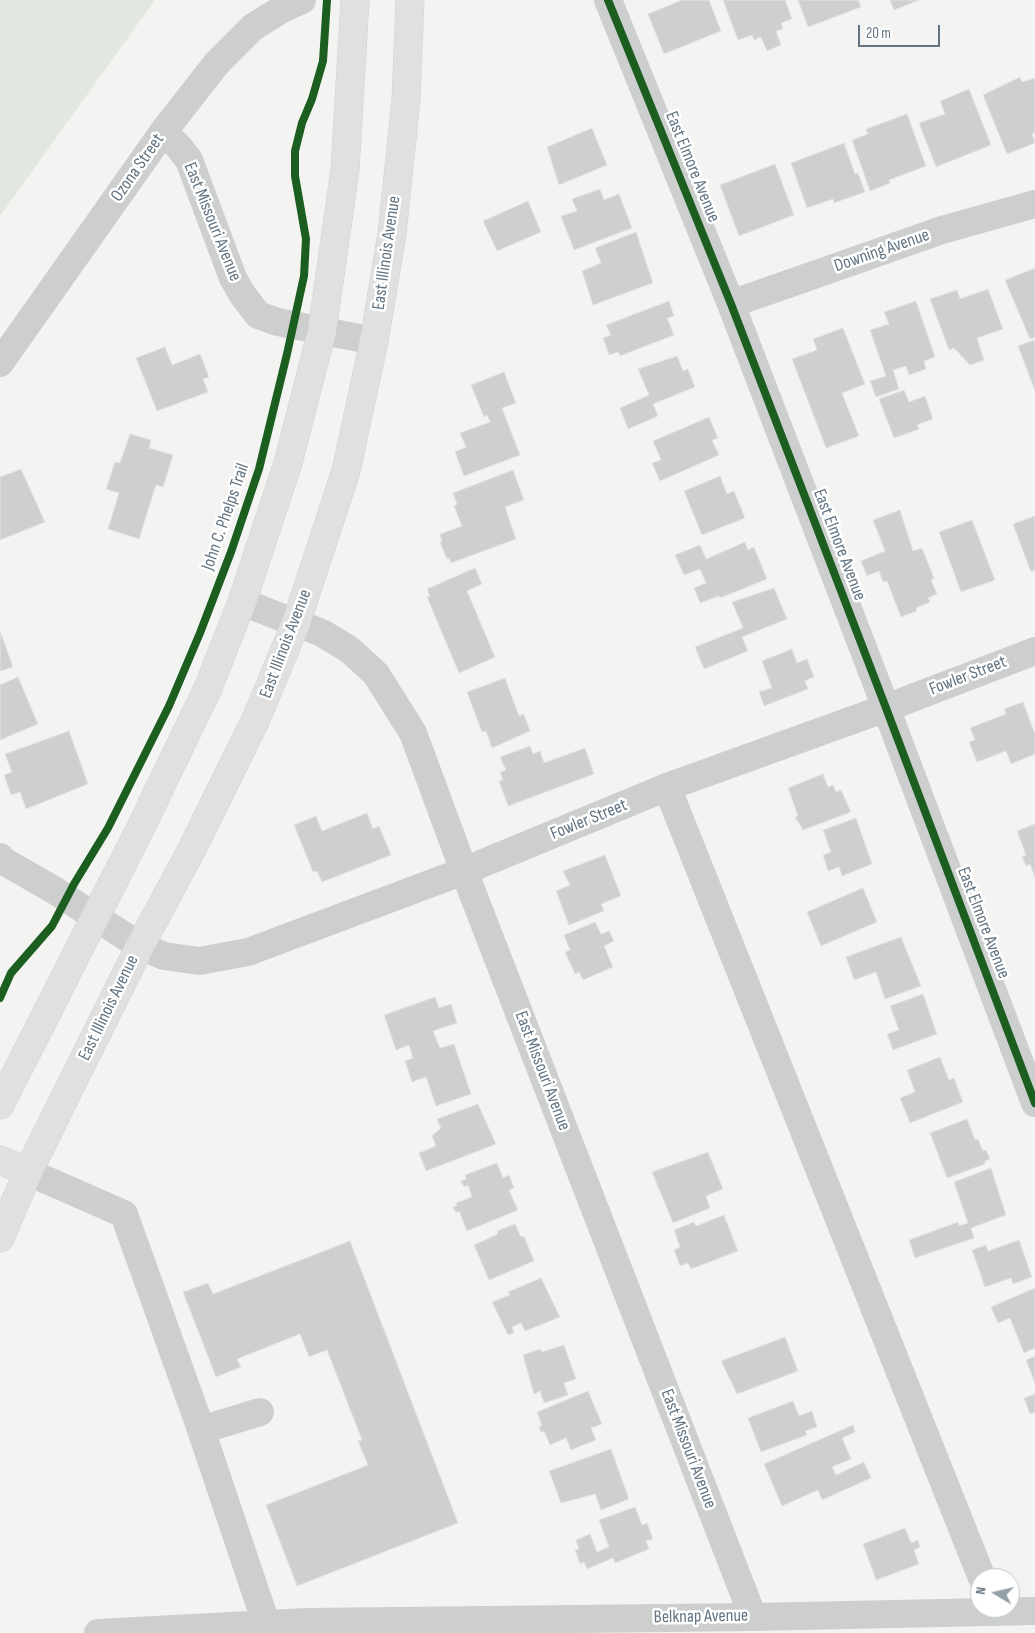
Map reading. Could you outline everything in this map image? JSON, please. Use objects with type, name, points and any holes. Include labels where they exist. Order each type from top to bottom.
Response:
[{"type":"main road","points":[[0,1105],[95,918],[208,688],[242,602],[288,463],[322,331],[345,170],[355,0]]},
{"type":"main road","name":"East Illinois Avenue","points":[[0,1238],[28,1172],[140,946],[192,849],[256,719],[296,623],[346,471],[374,341],[393,224],[406,100],[410,0]]},
{"type":"main road","points":[[0,1160],[28,1172]]},
{"type":"street","name":"Ozona Street","points":[[0,363],[163,132],[217,63],[253,27],[282,9],[302,0]]},
{"type":"street","name":"East Elmore Avenue","points":[[608,0],[731,304],[1035,1103]]},
{"type":"street","name":"East Missouri Avenue","points":[[163,132],[189,160],[233,278],[242,294],[258,315],[278,322],[374,341]]},
{"type":"street","name":"Downing Avenue","points":[[731,304],[942,230],[1035,204]]},
{"type":"street","name":"East Missouri Avenue","points":[[242,602],[322,634],[350,650],[376,674],[413,733],[464,871],[765,1622]]},
{"type":"street","name":"Fowler Street","points":[[0,857],[140,946],[164,956],[199,961],[248,952],[464,871],[668,787],[886,708],[1035,650]]},
{"type":"street","points":[[668,787],[978,1568]]},
{"type":"street","points":[[28,1172],[124,1214],[201,1430],[266,1623]]},
{"type":"street","points":[[201,1430],[260,1412]]},
{"type":"street","name":"Belknap Avenue","points":[[1020,1614],[1035,1611]]},
{"type":"street","name":"Belknap Avenue","points":[[98,1633],[266,1623],[306,1627],[530,1626],[994,1618]]},
{"type":"shaded area","points":[[0,0],[155,0],[0,216]]},
{"type":"building","points":[[682,0],[709,0],[721,31],[664,54],[648,14]]},
{"type":"building","points":[[723,0],[785,0],[792,19],[781,23],[783,29],[776,31],[781,45],[767,51],[761,37],[754,40],[752,35],[738,40]]},
{"type":"building","points":[[798,0],[858,0],[861,7],[808,27]]},
{"type":"building","points":[[890,0],[919,0],[894,10]]},
{"type":"building","points":[[1020,77],[1022,82],[1035,78],[1035,133],[1032,134],[1035,143],[1007,154],[983,95]]},
{"type":"building","points":[[969,89],[991,145],[936,167],[919,123],[945,114],[940,101]]},
{"type":"building","points":[[907,114],[926,166],[889,180],[890,183],[870,191],[852,140],[868,134],[866,129]]},
{"type":"building","points":[[592,128],[607,165],[559,185],[547,147]]},
{"type":"building","points":[[844,143],[855,174],[858,173],[865,192],[834,203],[833,199],[807,208],[791,163]]},
{"type":"building","points":[[775,164],[794,215],[739,236],[720,185]]},
{"type":"building","points":[[600,189],[604,200],[619,194],[632,228],[574,250],[561,216],[577,211],[572,199]]},
{"type":"building","points":[[528,201],[541,232],[497,251],[483,221]]},
{"type":"building","points":[[636,232],[653,283],[593,305],[582,271],[601,263],[595,248]]},
{"type":"building","points":[[1035,268],[1035,337],[1030,339],[1005,280]]},
{"type":"building","points":[[988,289],[1003,329],[977,338],[984,360],[970,365],[954,348],[949,350],[930,299],[957,290],[960,299]]},
{"type":"building","points":[[669,301],[674,316],[667,318],[674,335],[620,356],[618,352],[609,355],[603,338],[611,335],[606,325]]},
{"type":"building","points":[[916,301],[935,357],[924,361],[926,369],[909,375],[906,366],[893,370],[899,389],[876,397],[870,381],[886,376],[870,330],[889,324],[884,312]]},
{"type":"building","points":[[843,328],[865,384],[842,393],[859,436],[826,448],[792,359],[817,350],[813,339]]},
{"type":"building","points":[[1034,340],[1035,342],[1035,391],[1018,346]]},
{"type":"building","points":[[165,347],[172,365],[200,354],[209,377],[203,379],[208,392],[157,411],[136,358]]},
{"type":"building","points":[[677,356],[683,371],[688,369],[695,387],[653,404],[658,416],[628,429],[620,408],[649,395],[638,369]]},
{"type":"building","points":[[504,372],[516,403],[502,408],[520,455],[464,476],[455,452],[466,447],[460,433],[490,422],[487,415],[484,417],[471,385]]},
{"type":"building","points":[[904,390],[909,402],[925,396],[933,419],[917,425],[919,429],[894,438],[879,399]]},
{"type":"building","points":[[709,417],[718,438],[712,440],[719,455],[660,481],[652,463],[661,460],[653,441]]},
{"type":"building","points":[[130,434],[151,440],[149,448],[173,455],[163,487],[156,485],[139,539],[108,529],[119,493],[106,489],[115,462],[120,463]]},
{"type":"building","points":[[21,469],[45,522],[0,540],[0,477]]},
{"type":"building","points":[[513,470],[524,500],[505,507],[516,539],[451,563],[449,558],[447,559],[440,542],[442,541],[440,534],[462,526],[454,506],[457,504],[453,493]]},
{"type":"building","points":[[720,476],[727,494],[734,491],[745,518],[702,535],[684,491]]},
{"type":"building","points":[[900,510],[913,551],[922,548],[934,578],[931,580],[937,594],[928,598],[930,602],[916,608],[917,611],[901,617],[887,581],[883,582],[879,571],[867,576],[861,561],[885,551],[873,520]]},
{"type":"building","points":[[1035,516],[1035,570],[1031,572],[1013,524]]},
{"type":"building","points":[[972,520],[995,580],[961,592],[939,532]]},
{"type":"building","points":[[745,542],[748,550],[754,547],[767,579],[720,598],[719,596],[700,603],[694,588],[706,583],[700,569],[684,575],[675,555],[700,545],[706,559]]},
{"type":"building","points":[[475,568],[482,584],[467,591],[495,657],[459,673],[427,597],[430,596],[427,589]]},
{"type":"building","points":[[774,588],[787,619],[742,637],[748,651],[704,669],[695,647],[743,628],[732,602]]},
{"type":"building","points":[[0,631],[13,667],[0,671]]},
{"type":"building","points":[[792,649],[797,663],[807,659],[814,677],[805,681],[808,689],[764,706],[759,692],[772,688],[762,661]]},
{"type":"building","points":[[18,677],[38,724],[0,740],[0,685]]},
{"type":"building","points":[[505,678],[519,716],[524,714],[530,731],[492,748],[486,731],[482,732],[467,692]]},
{"type":"building","points":[[1023,702],[1035,734],[1035,754],[1011,764],[1006,751],[977,762],[969,742],[975,740],[970,728],[1006,714],[1004,709]]},
{"type":"building","points":[[69,731],[88,784],[26,809],[20,792],[11,795],[4,775],[12,772],[5,754]]},
{"type":"building","points":[[530,746],[533,754],[540,751],[544,763],[585,748],[594,774],[508,806],[499,781],[503,780],[500,772],[506,770],[500,757]]},
{"type":"building","points":[[823,774],[828,787],[833,785],[836,792],[841,790],[851,812],[803,830],[795,817],[798,816],[788,788]]},
{"type":"building","points":[[367,813],[373,829],[379,826],[391,855],[322,882],[317,871],[313,872],[294,825],[316,816],[322,831]]},
{"type":"building","points":[[856,818],[872,864],[842,876],[839,867],[828,871],[823,855],[831,852],[823,830]]},
{"type":"building","points":[[1035,824],[1035,878],[1030,864],[1026,866],[1022,857],[1026,855],[1017,831]]},
{"type":"building","points":[[605,855],[621,896],[601,904],[604,911],[569,925],[556,891],[570,885],[563,871]]},
{"type":"building","points":[[863,888],[877,922],[821,946],[807,912]]},
{"type":"building","points":[[595,922],[601,934],[609,931],[614,941],[604,946],[613,967],[583,980],[579,972],[575,974],[565,952],[570,950],[564,935]]},
{"type":"building","points":[[901,937],[921,986],[885,999],[876,972],[854,980],[846,957]]},
{"type":"building","points":[[923,994],[937,1034],[893,1050],[887,1034],[899,1030],[890,1006]]},
{"type":"building","points":[[435,997],[439,1008],[451,1004],[457,1023],[433,1031],[440,1048],[454,1044],[471,1094],[436,1106],[426,1077],[412,1082],[405,1061],[413,1058],[409,1045],[396,1050],[384,1015]]},
{"type":"building","points":[[940,1057],[949,1080],[954,1078],[963,1102],[910,1123],[900,1098],[915,1092],[907,1070]]},
{"type":"building","points":[[478,1104],[496,1144],[426,1171],[419,1153],[436,1146],[432,1136],[441,1128],[437,1119]]},
{"type":"building","points":[[967,1119],[975,1140],[978,1139],[983,1151],[986,1150],[990,1159],[985,1161],[985,1164],[947,1178],[930,1133]]},
{"type":"building","points":[[708,1152],[723,1189],[706,1196],[710,1208],[673,1223],[652,1172]]},
{"type":"building","points":[[497,1163],[503,1178],[509,1175],[514,1188],[509,1190],[518,1210],[467,1231],[459,1211],[456,1213],[453,1207],[457,1206],[456,1203],[472,1197],[468,1185],[464,1187],[461,1181],[466,1179],[465,1175]]},
{"type":"building","points":[[991,1168],[1006,1215],[971,1228],[974,1238],[915,1258],[909,1240],[958,1222],[959,1226],[968,1223],[954,1182]]},
{"type":"building","points":[[724,1215],[738,1251],[691,1269],[688,1263],[680,1266],[674,1250],[680,1247],[674,1230],[694,1222],[696,1226]]},
{"type":"building","points":[[515,1224],[521,1237],[524,1236],[534,1261],[489,1280],[474,1245],[498,1234],[497,1231]]},
{"type":"building","points":[[1019,1240],[1032,1277],[1013,1284],[1011,1278],[985,1287],[972,1250],[986,1245],[988,1251]]},
{"type":"building","points":[[350,1241],[458,1523],[297,1586],[266,1505],[368,1465],[358,1441],[362,1440],[327,1350],[309,1357],[300,1334],[237,1359],[241,1367],[216,1377],[183,1292],[208,1283],[213,1294]]},
{"type":"building","points":[[541,1278],[560,1317],[525,1331],[521,1323],[512,1327],[514,1333],[508,1335],[492,1302],[510,1295],[508,1292]]},
{"type":"building","points":[[1035,1288],[1035,1348],[1024,1353],[1010,1318],[998,1323],[991,1307]]},
{"type":"building","points":[[785,1337],[798,1371],[737,1394],[721,1361]]},
{"type":"building","points":[[564,1345],[576,1379],[564,1383],[568,1395],[544,1403],[540,1391],[534,1394],[523,1355],[540,1349],[542,1352]]},
{"type":"building","points":[[1035,1356],[1035,1383],[1026,1360]]},
{"type":"building","points":[[588,1391],[602,1424],[591,1428],[596,1440],[571,1450],[566,1438],[550,1445],[544,1431],[541,1432],[539,1427],[542,1425],[537,1412]]},
{"type":"building","points":[[1035,1394],[1035,1412],[1030,1414],[1024,1398]]},
{"type":"building","points":[[793,1401],[799,1416],[812,1411],[817,1427],[805,1431],[807,1435],[761,1452],[748,1418]]},
{"type":"building","points":[[853,1425],[855,1432],[842,1438],[851,1459],[832,1467],[836,1475],[864,1462],[871,1478],[822,1500],[818,1490],[782,1506],[764,1464]]},
{"type":"building","points":[[611,1449],[629,1499],[601,1510],[595,1494],[561,1503],[549,1471]]},
{"type":"building","points":[[635,1507],[642,1525],[647,1523],[653,1539],[646,1541],[649,1549],[615,1563],[613,1558],[587,1569],[584,1562],[580,1564],[575,1550],[579,1549],[576,1540],[590,1534],[597,1552],[609,1547],[599,1520]]},
{"type":"building","points":[[905,1528],[911,1543],[918,1540],[920,1547],[914,1550],[919,1564],[876,1580],[863,1544]]},
{"type":"cycle path","name":"John C. Phelps Trail","points":[[0,998],[11,973],[52,926],[74,884],[108,828],[169,706],[231,552],[259,469],[304,276],[306,239],[295,176],[295,151],[302,123],[312,99],[323,61],[327,0]]},
{"type":"cycle path","points":[[608,0],[731,304],[1035,1103]]}]
